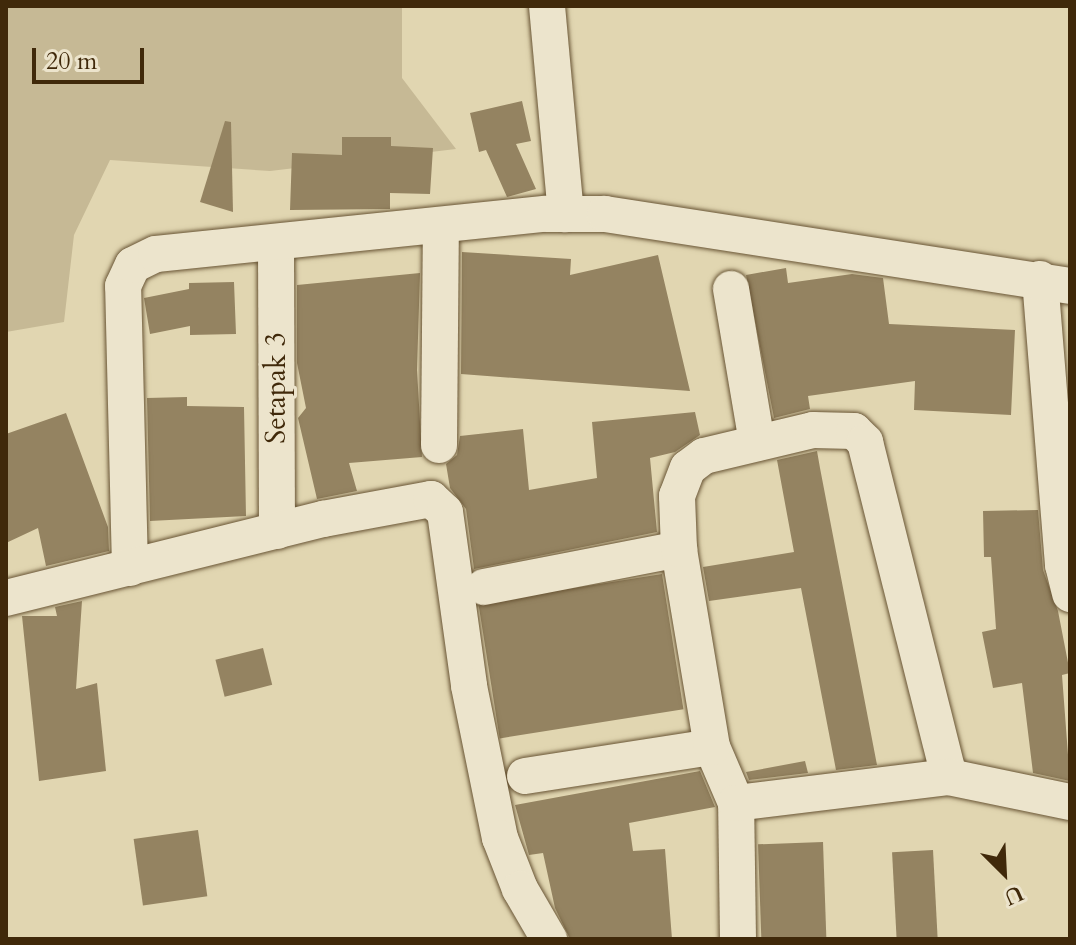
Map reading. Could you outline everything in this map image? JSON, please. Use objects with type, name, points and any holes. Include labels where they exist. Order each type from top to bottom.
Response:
[{"type":"street","points":[[547,6],[566,214]]},
{"type":"street","points":[[130,568],[123,286],[133,265],[156,254],[566,214],[665,221],[1055,282],[1063,565],[1070,594]]},
{"type":"street","points":[[439,445],[441,226]]},
{"type":"street","name":"Setapak 3","points":[[276,244],[277,531]]},
{"type":"street","points":[[731,289],[757,443]]},
{"type":"street","points":[[738,939],[736,803],[712,747],[679,549],[677,496],[688,468],[704,456],[834,429],[854,431],[865,442],[949,777]]},
{"type":"street","points":[[6,598],[277,531],[407,501],[431,499],[445,512],[469,686],[500,838],[520,889],[549,939]]},
{"type":"street","points":[[484,587],[679,549]]},
{"type":"street","points":[[525,776],[712,747]]},
{"type":"street","points":[[736,803],[949,777],[1070,802]]},
{"type":"shaded area","points":[[6,6],[402,6],[402,78],[456,149],[270,171],[110,160],[74,235],[64,322],[6,332]]},
{"type":"building","points":[[522,101],[531,141],[516,144],[536,189],[507,197],[486,150],[479,152],[470,113]]},
{"type":"building","points":[[225,121],[231,122],[233,212],[200,202]]},
{"type":"building","points":[[342,137],[391,137],[391,146],[433,148],[430,194],[390,193],[390,209],[290,210],[292,153],[342,155]]},
{"type":"building","points":[[462,252],[571,259],[570,275],[658,255],[690,391],[461,374]]},
{"type":"building","points":[[786,268],[788,283],[852,274],[883,278],[889,324],[1015,330],[1011,415],[914,410],[915,381],[808,396],[810,409],[774,418],[746,275]]},
{"type":"building","points":[[420,273],[417,370],[422,457],[349,463],[357,491],[317,499],[298,418],[306,408],[297,363],[297,285]]},
{"type":"building","points":[[234,282],[236,334],[190,335],[190,326],[150,334],[144,298],[189,289],[189,283]]},
{"type":"building","points":[[187,397],[187,406],[244,407],[246,516],[150,521],[147,398]]},
{"type":"building","points":[[695,412],[700,435],[675,452],[650,458],[657,532],[474,569],[466,509],[450,488],[446,464],[457,455],[460,436],[523,429],[529,490],[597,478],[592,422]]},
{"type":"building","points":[[66,413],[108,527],[109,551],[46,566],[38,528],[6,543],[6,434]]},
{"type":"building","points":[[817,451],[877,765],[836,770],[801,588],[709,601],[703,567],[794,552],[777,460]]},
{"type":"building","points":[[1038,510],[1043,570],[1058,611],[1070,673],[1062,675],[1070,781],[1033,773],[1022,683],[993,688],[982,632],[996,629],[991,557],[984,557],[983,511]]},
{"type":"building","points":[[662,574],[683,709],[500,738],[478,603]]},
{"type":"building","points":[[82,601],[76,689],[97,683],[106,771],[39,781],[22,616],[57,616],[55,607]]},
{"type":"building","points":[[263,648],[272,685],[225,697],[215,660]]},
{"type":"building","points":[[805,761],[808,773],[749,780],[746,772]]},
{"type":"building","points":[[700,771],[715,807],[629,823],[633,851],[665,849],[672,939],[570,939],[555,908],[543,853],[529,855],[515,805]]},
{"type":"building","points":[[198,830],[207,896],[143,905],[134,839]]},
{"type":"building","points":[[823,842],[826,939],[761,939],[758,844]]},
{"type":"building","points":[[933,850],[938,939],[897,939],[892,852]]}]
